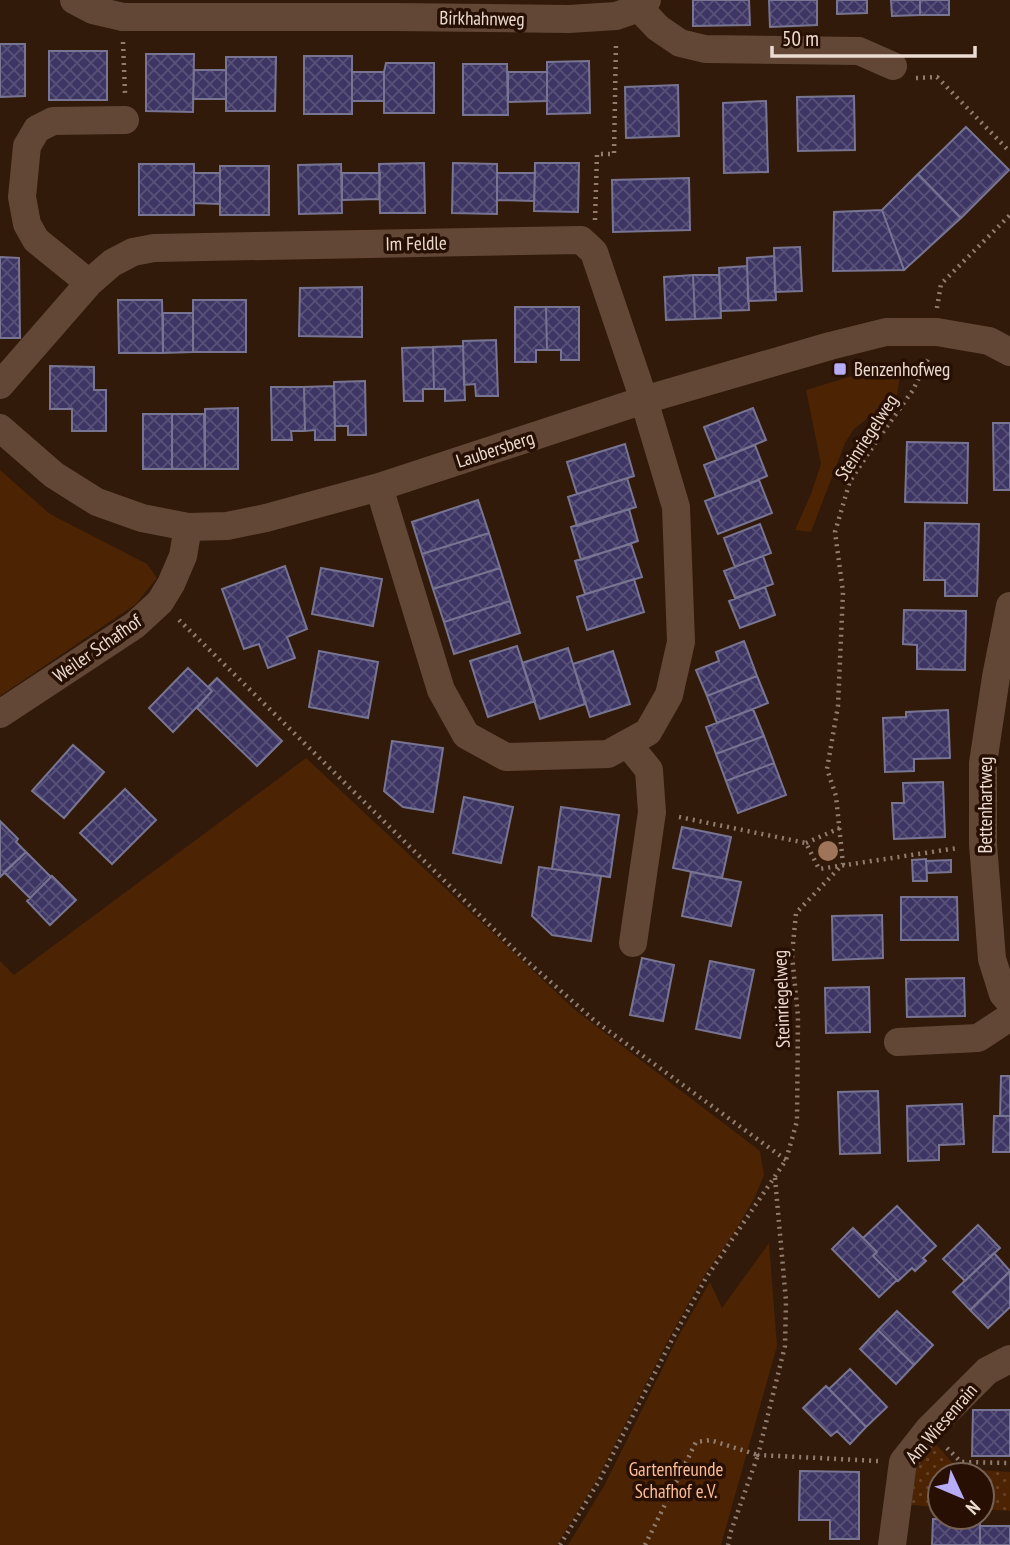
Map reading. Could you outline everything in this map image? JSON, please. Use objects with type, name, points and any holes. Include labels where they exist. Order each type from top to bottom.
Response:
[{"type":"street","name":"Birkhahnweg","points":[[74,0],[93,10],[122,17],[237,9],[634,8]]},
{"type":"street","points":[[634,8],[680,43],[705,50],[859,51],[893,66]]},
{"type":"street","points":[[89,283],[36,240],[27,224],[22,197],[27,146],[37,129],[53,121],[125,120]]},
{"type":"street","name":"Im Feldle","points":[[0,385],[89,283],[112,263],[133,252],[154,248],[581,240],[594,252]]},
{"type":"street","points":[[379,487],[441,690],[466,736],[506,757],[608,754],[648,732],[669,695],[681,642],[676,507],[644,400],[594,252]]},
{"type":"street","name":"Laubersberg","points":[[0,428],[54,475],[97,502],[142,518],[188,527],[227,526],[379,487],[644,400],[886,332],[937,332],[989,341],[1010,352]]},
{"type":"street","name":"Weiler Schafhof","points":[[0,714],[135,625],[160,601],[183,556],[188,527]]},
{"type":"street","name":"Bettenhartweg","points":[[1010,606],[983,763],[983,844],[992,959],[1003,994],[1010,1002]]},
{"type":"street","points":[[628,744],[649,770],[652,812],[633,943]]},
{"type":"street","points":[[898,1042],[978,1038],[1010,1017]]},
{"type":"street","name":"Am Wiesenrain","points":[[892,1545],[903,1462],[929,1430],[987,1371],[1010,1359]]},
{"type":"path","points":[[594,252],[597,154],[614,154],[634,8]]},
{"type":"path","points":[[122,17],[125,120]]},
{"type":"path","points":[[893,66],[908,79],[937,77],[1010,152]]},
{"type":"path","name":"Steinriegelweg","points":[[560,1545],[599,1481],[706,1278],[786,1160],[797,1121],[798,1017],[792,956],[796,913],[843,864],[836,796],[827,769],[838,706],[843,592],[835,532],[850,481],[913,390],[929,358],[937,332],[937,300],[941,284],[1010,215]]},
{"type":"path","points":[[160,601],[520,955],[595,1021],[786,1160]]},
{"type":"path","points":[[652,812],[806,843],[840,828]]},
{"type":"path","points":[[806,843],[819,869],[983,844]]},
{"type":"path","points":[[728,1545],[758,1455],[785,1346],[786,1301],[775,1177]]},
{"type":"path","points":[[929,1430],[961,1462],[1010,1463]]},
{"type":"path","points":[[645,1545],[696,1442],[710,1440],[758,1455],[903,1462]]},
{"type":"green space","points":[[902,365],[897,395],[854,429],[845,443],[811,532],[795,530],[821,464],[806,390]]},
{"type":"green space","points":[[0,470],[50,514],[147,564],[157,578],[136,604],[0,696]]},
{"type":"green space","points":[[306,758],[575,1010],[760,1151],[764,1175],[755,1197],[704,1276],[673,1331],[596,1481],[557,1545],[0,1545],[0,961],[14,975]]},
{"type":"green space","name":"Gartenfreunde Schafhof e.V.","points":[[769,1243],[777,1346],[721,1545],[568,1545],[604,1486],[679,1335],[710,1282],[722,1308]]},
{"type":"green space","points":[[935,1443],[951,1461],[926,1461],[926,1506],[911,1505],[916,1469]]},
{"type":"green space","points":[[996,1471],[1010,1472],[1010,1511],[996,1510]]},
{"type":"building","points":[[693,0],[749,0],[750,25],[693,26]]},
{"type":"building","points":[[769,0],[817,0],[817,25],[770,27]]},
{"type":"building","points":[[837,0],[867,0],[867,13],[837,14]]},
{"type":"building","points":[[891,0],[920,0],[920,15],[892,16]]},
{"type":"building","points":[[920,0],[949,0],[949,15],[920,15]]},
{"type":"building","points":[[0,44],[25,44],[25,96],[0,97]]},
{"type":"building","points":[[49,51],[107,51],[107,100],[49,100]]},
{"type":"building","points":[[146,54],[194,54],[193,112],[146,111]]},
{"type":"building","points":[[304,56],[352,56],[352,114],[304,114]]},
{"type":"building","points":[[226,57],[276,57],[275,111],[226,111]]},
{"type":"building","points":[[589,61],[590,113],[547,114],[547,62]]},
{"type":"building","points":[[386,63],[434,63],[434,113],[384,113]]},
{"type":"building","points":[[463,64],[507,64],[508,115],[463,115]]},
{"type":"building","points":[[194,70],[226,70],[226,99],[193,99]]},
{"type":"building","points":[[352,72],[384,72],[384,101],[352,101]]},
{"type":"building","points":[[508,72],[547,72],[547,101],[508,102]]},
{"type":"building","points":[[678,85],[679,136],[626,138],[625,87]]},
{"type":"building","points":[[854,96],[855,150],[798,151],[797,97]]},
{"type":"building","points":[[766,101],[768,172],[724,173],[723,103]]},
{"type":"building","points":[[966,127],[1009,170],[961,218],[918,174]]},
{"type":"building","points":[[424,163],[425,213],[380,213],[379,164]]},
{"type":"building","points":[[453,163],[497,164],[497,214],[452,213]]},
{"type":"building","points":[[535,163],[579,163],[578,212],[534,211]]},
{"type":"building","points":[[139,164],[194,164],[194,215],[139,215]]},
{"type":"building","points":[[341,164],[342,213],[299,214],[298,165]]},
{"type":"building","points":[[220,166],[269,166],[269,215],[220,215]]},
{"type":"building","points":[[194,173],[220,173],[220,204],[194,203]]},
{"type":"building","points":[[342,173],[380,173],[379,199],[342,200]]},
{"type":"building","points":[[497,173],[535,173],[534,201],[497,200]]},
{"type":"building","points":[[918,174],[961,218],[904,270],[882,210]]},
{"type":"building","points":[[689,178],[690,230],[613,232],[612,180]]},
{"type":"building","points":[[882,210],[904,270],[833,271],[834,212]]},
{"type":"building","points":[[800,247],[802,291],[775,292],[774,248]]},
{"type":"building","points":[[774,256],[776,300],[748,301],[747,258]]},
{"type":"building","points":[[0,257],[19,258],[20,338],[0,338]]},
{"type":"building","points":[[747,266],[749,310],[721,311],[719,268]]},
{"type":"building","points":[[693,275],[695,319],[666,320],[664,277]]},
{"type":"building","points":[[693,275],[719,275],[721,318],[695,319]]},
{"type":"building","points":[[362,287],[362,337],[299,336],[300,288]]},
{"type":"building","points":[[118,300],[162,300],[163,353],[119,353]]},
{"type":"building","points":[[193,300],[246,300],[246,352],[193,352]]},
{"type":"building","points":[[515,307],[546,307],[547,350],[536,350],[536,362],[515,362]]},
{"type":"building","points":[[546,307],[579,307],[579,360],[561,360],[561,350],[547,350]]},
{"type":"building","points":[[163,313],[193,313],[193,352],[163,353]]},
{"type":"building","points":[[496,340],[498,396],[476,396],[475,384],[464,385],[463,341]]},
{"type":"building","points":[[463,346],[465,400],[445,401],[445,389],[434,389],[433,347]]},
{"type":"building","points":[[433,347],[434,389],[423,389],[423,401],[404,401],[402,348]]},
{"type":"building","points":[[50,366],[94,367],[94,390],[106,390],[106,431],[72,431],[72,409],[50,409]]},
{"type":"building","points":[[365,381],[366,435],[348,435],[348,426],[335,426],[334,382]]},
{"type":"building","points":[[334,386],[335,440],[315,440],[315,430],[305,431],[304,387]]},
{"type":"building","points":[[271,387],[304,387],[305,431],[291,431],[292,440],[272,440]]},
{"type":"building","points":[[238,408],[238,469],[205,469],[205,409]]},
{"type":"building","points":[[753,408],[766,440],[717,460],[704,427]]},
{"type":"building","points":[[143,414],[172,414],[172,469],[143,469]]},
{"type":"building","points":[[172,414],[204,414],[205,469],[172,469]]},
{"type":"building","points":[[993,423],[1010,423],[1010,490],[994,490]]},
{"type":"building","points":[[907,442],[968,443],[967,503],[905,502]]},
{"type":"building","points":[[625,444],[634,476],[577,494],[567,462]]},
{"type":"building","points":[[755,445],[767,476],[716,497],[704,465]]},
{"type":"building","points":[[627,478],[636,507],[577,526],[568,497]]},
{"type":"building","points":[[759,480],[772,513],[718,534],[705,501]]},
{"type":"building","points":[[478,500],[489,533],[422,554],[412,522]]},
{"type":"building","points":[[629,509],[638,541],[581,560],[571,527]]},
{"type":"building","points":[[925,523],[979,524],[977,596],[945,596],[945,580],[924,580]]},
{"type":"building","points":[[760,524],[771,553],[735,567],[724,538]]},
{"type":"building","points":[[489,533],[500,568],[433,589],[422,554]]},
{"type":"building","points":[[631,544],[642,577],[585,594],[575,561]]},
{"type":"building","points":[[763,556],[773,584],[735,598],[724,571]]},
{"type":"building","points":[[285,566],[307,629],[287,637],[295,658],[268,668],[259,644],[244,649],[222,589]]},
{"type":"building","points":[[321,568],[382,579],[373,626],[312,614]]},
{"type":"building","points":[[500,568],[510,601],[444,622],[433,589]]},
{"type":"building","points":[[634,579],[644,612],[587,630],[577,597]]},
{"type":"building","points":[[765,587],[775,615],[740,628],[729,601]]},
{"type":"building","points":[[510,601],[520,633],[454,654],[444,622]]},
{"type":"building","points":[[904,610],[966,611],[965,670],[917,669],[917,645],[903,644]]},
{"type":"building","points":[[744,641],[757,676],[707,696],[696,670],[719,661],[716,652]]},
{"type":"building","points":[[517,646],[535,701],[488,717],[470,661]]},
{"type":"building","points":[[568,648],[585,704],[540,719],[522,663]]},
{"type":"building","points":[[319,651],[378,662],[368,718],[309,707]]},
{"type":"building","points":[[613,651],[630,704],[590,717],[573,664]]},
{"type":"building","points":[[188,668],[212,691],[173,732],[149,708]]},
{"type":"building","points":[[757,676],[768,703],[717,723],[707,696]]},
{"type":"building","points":[[217,678],[282,741],[257,766],[197,708],[212,691],[208,687]]},
{"type":"building","points":[[753,709],[764,736],[716,754],[706,727]]},
{"type":"building","points":[[948,710],[950,758],[914,759],[914,771],[885,772],[883,718],[906,717],[906,712]]},
{"type":"building","points":[[764,736],[774,763],[726,781],[716,754]]},
{"type":"building","points":[[392,741],[443,748],[433,812],[403,807],[384,791]]},
{"type":"building","points":[[73,745],[104,772],[64,818],[32,791]]},
{"type":"building","points":[[774,763],[786,795],[738,813],[726,781]]},
{"type":"building","points":[[943,782],[945,837],[894,839],[892,803],[904,803],[903,783]]},
{"type":"building","points":[[125,789],[156,820],[112,864],[80,833]]},
{"type":"building","points":[[464,797],[513,807],[501,863],[453,853]]},
{"type":"building","points":[[561,807],[619,815],[610,877],[552,869]]},
{"type":"building","points":[[0,821],[18,839],[16,842],[26,852],[0,877]]},
{"type":"building","points":[[682,827],[731,837],[722,878],[673,868]]},
{"type":"building","points":[[26,852],[51,877],[30,898],[4,872]]},
{"type":"building","points":[[926,859],[927,881],[913,881],[912,860]]},
{"type":"building","points":[[951,860],[951,872],[927,873],[926,861]]},
{"type":"building","points":[[539,867],[601,876],[591,941],[552,935],[532,916]]},
{"type":"building","points":[[691,872],[741,882],[731,926],[682,916]]},
{"type":"building","points":[[52,876],[76,900],[50,925],[27,901]]},
{"type":"building","points":[[901,897],[957,897],[958,940],[901,940]]},
{"type":"building","points":[[882,915],[883,958],[833,960],[832,916]]},
{"type":"building","points":[[642,958],[674,965],[663,1021],[630,1015]]},
{"type":"building","points":[[710,961],[754,970],[740,1038],[696,1029]]},
{"type":"building","points":[[964,978],[965,1016],[907,1017],[906,979]]},
{"type":"building","points":[[869,987],[870,1032],[826,1033],[825,988]]},
{"type":"building","points":[[1001,1076],[1010,1076],[1010,1116],[1000,1116]]},
{"type":"building","points":[[878,1091],[880,1153],[840,1154],[838,1092]]},
{"type":"building","points":[[962,1104],[964,1144],[939,1145],[939,1160],[908,1161],[907,1106]]},
{"type":"building","points":[[994,1116],[1010,1116],[1010,1152],[993,1152]]},
{"type":"building","points":[[897,1206],[936,1246],[923,1258],[926,1261],[915,1271],[912,1268],[898,1281],[873,1256],[877,1252],[863,1238]]},
{"type":"building","points":[[978,1225],[1000,1248],[965,1281],[943,1259]]},
{"type":"building","points":[[853,1228],[877,1252],[873,1256],[897,1280],[879,1297],[832,1249]]},
{"type":"building","points":[[994,1253],[1010,1271],[970,1310],[953,1292]]},
{"type":"building","points":[[1010,1271],[1010,1307],[988,1328],[970,1310]]},
{"type":"building","points":[[897,1311],[933,1345],[914,1365],[878,1330]]},
{"type":"building","points":[[878,1330],[914,1365],[896,1384],[860,1349]]},
{"type":"building","points":[[850,1369],[887,1407],[866,1427],[829,1389]]},
{"type":"building","points":[[826,1386],[866,1427],[850,1444],[837,1431],[831,1436],[803,1408]]},
{"type":"building","points":[[973,1410],[1010,1410],[1010,1456],[972,1456]]},
{"type":"building","points":[[800,1471],[859,1472],[859,1539],[830,1539],[830,1520],[799,1520]]},
{"type":"building","points":[[996,1526],[1010,1526],[1010,1545],[980,1545],[980,1531],[996,1531]]},
{"type":"building","points":[[933,1531],[980,1531],[980,1545],[932,1545]]},
{"type":"place","name":"Benzenhofweg","points":[[840,369]]}]
